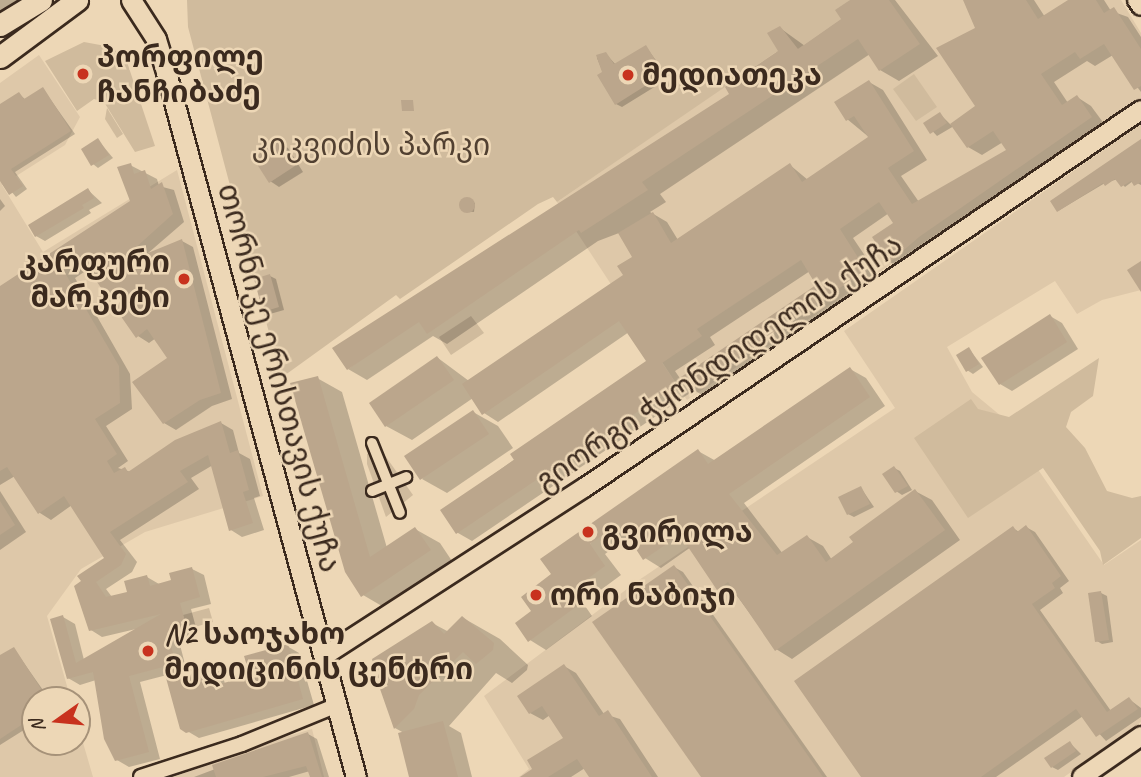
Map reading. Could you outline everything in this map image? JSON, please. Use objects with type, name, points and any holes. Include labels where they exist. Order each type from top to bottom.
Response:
[{"type":"main road","points":[[0,25],[41,0]]},
{"type":"main road","points":[[0,57],[77,0]]},
{"type":"main road","name":"თორნიკე ერისთავის ქუჩა","points":[[131,0],[156,40],[166,72],[356,777]]},
{"type":"street","points":[[1137,0],[1141,6]]},
{"type":"street","name":"გიორგი ჭყონდიდელის ქუჩა","points":[[324,656],[584,488],[1141,110]]},
{"type":"street","points":[[372,443],[400,513]]},
{"type":"street","points":[[372,491],[406,477]]},
{"type":"street","points":[[141,777],[242,744],[337,705]]},
{"type":"street","points":[[1082,777],[1141,736]]},
{"type":"shaded area","points":[[850,0],[1121,0],[1141,33],[1141,98],[687,400],[557,202]]},
{"type":"shaded area","points":[[39,55],[80,117],[65,145],[2,185],[43,252],[177,170],[263,496],[145,532],[81,569],[47,616],[67,686],[21,686],[21,756],[87,756],[93,777],[0,777],[0,83]]},
{"type":"shaded area","points":[[1141,124],[1141,290],[1102,300],[1077,314],[1055,281],[947,347],[972,392],[1001,416],[1104,565],[1141,540],[1141,722],[1064,777],[519,777],[529,769],[484,696],[639,580],[895,408],[844,331]]},
{"type":"shaded area","points":[[312,729],[324,777],[164,777],[244,749]]},
{"type":"green space","name":"კიკვიძის პარკი","points":[[187,0],[850,0],[841,19],[782,60],[776,52],[557,202],[553,197],[538,204],[400,299],[396,295],[281,378],[188,27]]},
{"type":"green space","points":[[84,42],[111,47],[126,59],[155,146],[135,152],[104,102],[94,99],[77,111],[45,61]]},
{"type":"green space","points":[[914,74],[937,107],[916,121],[893,89]]},
{"type":"green space","points":[[107,108],[123,134],[117,138],[105,119]]},
{"type":"green space","points":[[471,316],[484,333],[451,355],[439,337]]},
{"type":"green space","points":[[1099,358],[1093,396],[1071,412],[1066,427],[1085,448],[1107,491],[1132,498],[1141,496],[1141,538],[1103,565],[1100,551],[1043,468],[968,518],[914,438],[971,399],[978,409],[1009,417]]},
{"type":"green space","points":[[379,447],[413,495],[386,517],[367,464],[367,454]]},
{"type":"green space","points":[[209,608],[213,622],[187,629],[183,615]]},
{"type":"building","points":[[850,0],[889,0],[920,44],[879,71],[858,39],[642,182],[648,190],[581,233],[579,230],[427,334],[419,322],[347,370],[332,348],[729,94],[725,87],[778,51],[767,33],[780,26],[798,49],[841,19],[835,10]]},
{"type":"building","points":[[963,0],[1026,0],[1038,19],[1068,0],[1096,0],[1104,13],[1114,7],[1141,49],[1141,86],[1134,90],[1104,44],[1080,59],[1075,52],[1041,74],[1062,105],[1077,95],[1092,117],[919,237],[889,263],[872,237],[893,223],[879,202],[840,229],[866,270],[690,390],[681,377],[816,285],[801,260],[697,329],[702,336],[662,363],[677,385],[456,534],[440,510],[514,460],[510,454],[646,361],[619,321],[482,415],[462,384],[623,275],[617,266],[632,257],[618,233],[653,212],[671,243],[790,163],[802,182],[868,137],[854,116],[846,121],[834,102],[869,80],[914,151],[888,168],[912,204],[1006,150],[993,131],[967,148],[950,124],[975,106],[936,48],[975,28]]},
{"type":"building","points":[[646,45],[664,74],[615,105],[597,75],[602,72],[596,55],[606,52],[614,64]]},
{"type":"building","points":[[43,87],[71,131],[11,169],[23,186],[9,195],[0,181],[0,104],[19,92],[24,99]]},
{"type":"building","points":[[401,100],[413,100],[414,111],[402,111]]},
{"type":"building","points":[[940,112],[947,123],[930,134],[923,123]]},
{"type":"building","points":[[98,138],[109,155],[91,166],[81,149]]},
{"type":"building","points":[[1141,139],[1141,182],[1134,186],[1131,181],[1121,187],[1115,179],[1105,186],[1103,183],[1057,212],[1050,201]]},
{"type":"building","points":[[279,141],[295,166],[269,183],[253,158]]},
{"type":"building","points":[[131,163],[134,174],[145,170],[151,189],[162,182],[173,214],[114,267],[182,239],[221,393],[200,400],[163,424],[132,382],[167,358],[147,329],[136,338],[81,259],[64,271],[119,366],[120,403],[95,419],[117,454],[107,461],[114,473],[125,467],[128,472],[175,440],[221,421],[230,453],[238,450],[249,490],[243,492],[253,523],[229,531],[208,455],[180,471],[188,482],[110,532],[126,554],[121,565],[96,582],[106,597],[127,592],[124,581],[147,575],[150,586],[171,580],[169,573],[192,567],[200,597],[180,603],[187,629],[168,634],[178,673],[210,664],[216,685],[250,676],[244,656],[288,644],[303,699],[186,733],[180,729],[163,667],[129,676],[149,752],[115,761],[104,739],[93,672],[67,679],[50,619],[63,615],[76,663],[161,614],[89,631],[74,586],[81,581],[77,576],[104,558],[64,496],[38,514],[7,467],[0,471],[0,286],[130,201],[117,167]]},
{"type":"building","points":[[88,188],[94,198],[82,205],[84,208],[35,237],[28,225]]},
{"type":"building","points":[[467,197],[473,199],[473,211],[467,213],[461,211],[459,205],[461,199]]},
{"type":"building","points":[[1141,261],[1141,292],[1127,270]]},
{"type":"building","points":[[270,274],[279,307],[263,312],[254,279]]},
{"type":"building","points":[[1050,314],[1067,342],[999,385],[981,358]]},
{"type":"building","points":[[969,347],[979,364],[966,372],[956,355]]},
{"type":"building","points":[[437,356],[454,380],[385,427],[369,403]]},
{"type":"building","points":[[850,367],[870,397],[729,494],[777,555],[807,535],[826,562],[853,542],[849,537],[915,489],[945,530],[775,651],[728,582],[717,590],[680,535],[643,560],[619,523],[590,544],[605,566],[568,593],[577,606],[528,642],[515,623],[531,611],[521,597],[551,574],[540,559],[698,449],[708,464]]},
{"type":"building","points":[[318,376],[370,557],[415,527],[431,550],[361,597],[345,572],[290,383]]},
{"type":"building","points":[[473,410],[489,434],[420,480],[404,456]]},
{"type":"building","points":[[894,466],[908,486],[895,493],[882,474]]},
{"type":"building","points":[[861,486],[870,504],[847,515],[838,497]]},
{"type":"building","points":[[0,501],[15,525],[0,535]]},
{"type":"building","points":[[1026,525],[1061,576],[1052,583],[1055,588],[1032,604],[1107,712],[1129,697],[1138,709],[1096,737],[1076,709],[981,777],[861,777],[794,681],[1013,526],[1017,532]]},
{"type":"building","points":[[674,565],[823,777],[701,777],[592,622]]},
{"type":"building","points":[[1101,591],[1109,640],[1095,642],[1088,593]]},
{"type":"building","points":[[462,616],[494,643],[493,650],[476,664],[463,652],[419,695],[414,709],[394,729],[380,689],[388,686],[376,676],[372,659],[432,621],[444,634]]},
{"type":"building","points":[[14,647],[39,686],[21,686],[21,725],[0,739],[0,655]]},
{"type":"building","points":[[564,664],[599,716],[608,710],[652,777],[589,777],[577,759],[548,777],[520,777],[532,769],[527,760],[563,738],[542,706],[529,714],[517,696]]},
{"type":"building","points":[[443,721],[458,777],[409,777],[398,733]]},
{"type":"building","points":[[308,732],[322,777],[310,777],[306,766],[263,777],[216,777],[212,765]]},
{"type":"building","points":[[1070,741],[1076,751],[1051,768],[1044,758]]},
{"type":"place","name":"პორფილე ჩანჩიბაძე","points":[[83,74]]},
{"type":"place","name":"მედიათეკა","points":[[628,75]]},
{"type":"place","name":"კარფური მარკეტი","points":[[184,279]]},
{"type":"place","name":"გვირილა","points":[[588,532]]},
{"type":"place","name":"ორი ნაბიჯი","points":[[536,595]]},
{"type":"place","name":"N2 საოჯახო მედიცინის ცენტრი","points":[[148,651]]}]
